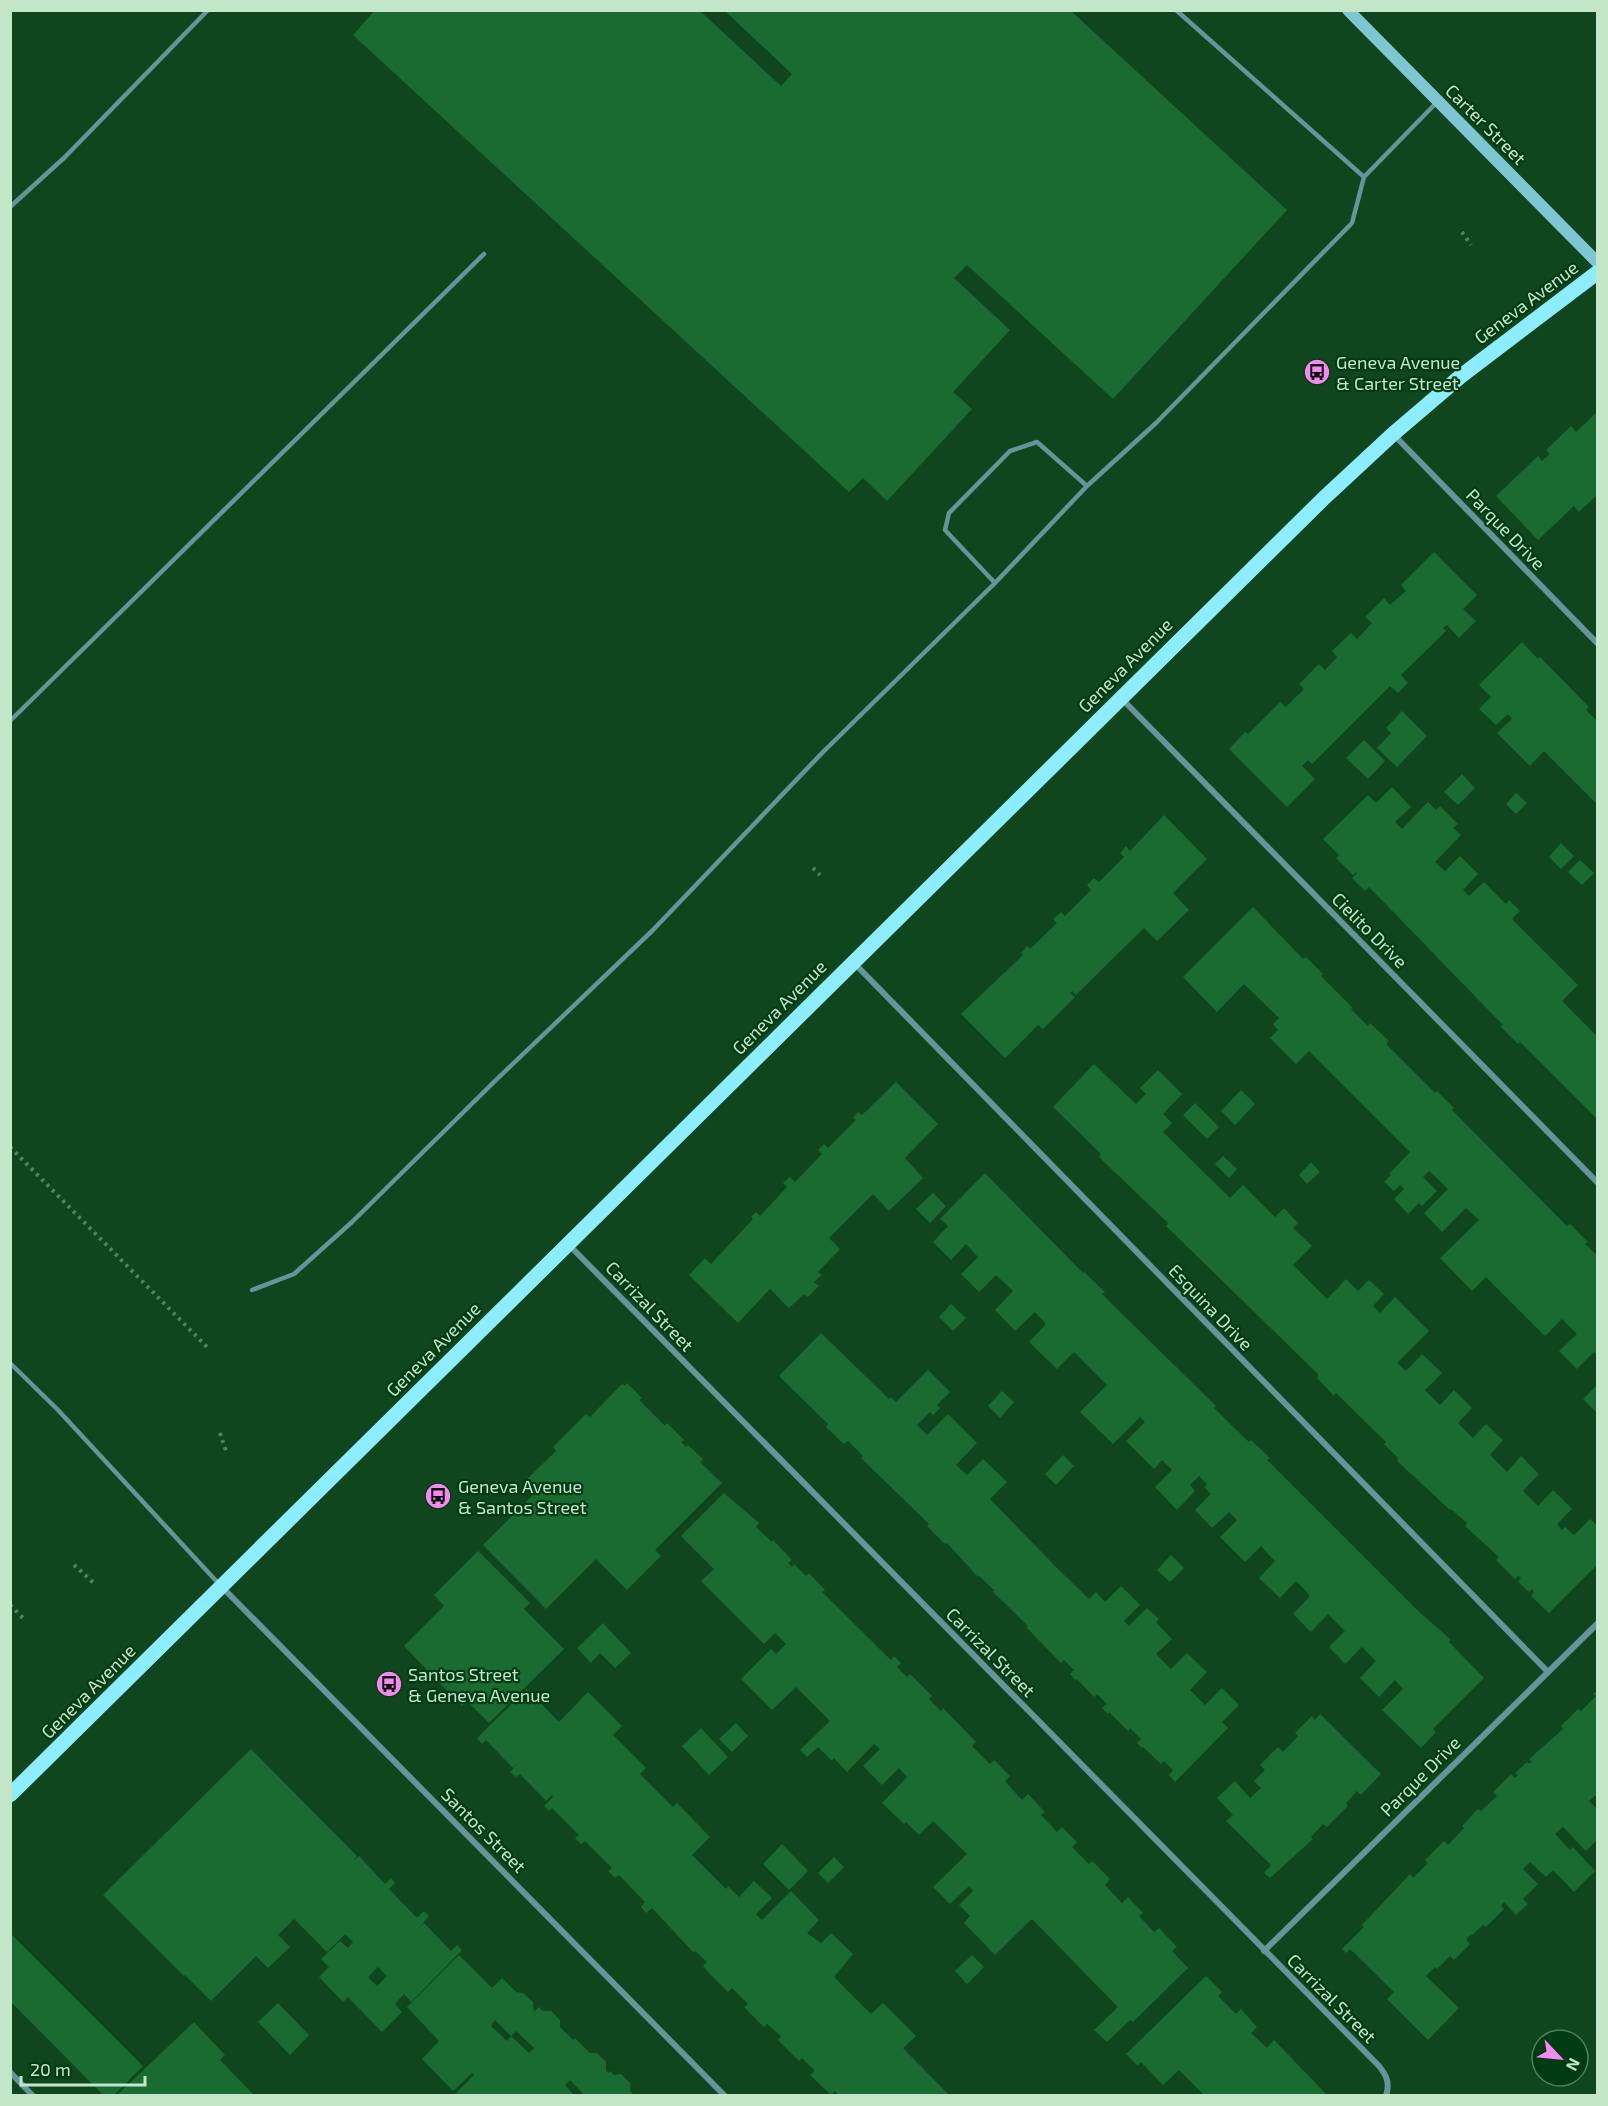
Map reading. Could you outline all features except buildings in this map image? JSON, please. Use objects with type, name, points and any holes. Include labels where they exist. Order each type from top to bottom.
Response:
[{"type":"main road","name":"Geneva Avenue","points":[[10,1795],[1257,562],[1393,434],[1461,376],[1598,272]]},
{"type":"street","name":"Carter Street","points":[[1348,10],[1598,263]]},
{"type":"street","name":"Parque Drive","points":[[1393,434],[1598,644]]},
{"type":"street","name":"Cielito Drive","points":[[1120,698],[1598,1183]]},
{"type":"street","name":"Esquina Drive","points":[[853,962],[1548,1672]]},
{"type":"street","name":"Carrizal Street","points":[[568,1243],[1379,2066],[1386,2075],[1389,2085],[1386,2096]]},
{"type":"street","name":"Santos Street","points":[[221,1586],[725,2096]]},
{"type":"street","name":"Parque Drive","points":[[1264,1951],[1598,1623]]},
{"type":"street","points":[[10,2072],[33,2096]]},
{"type":"lane","points":[[10,207],[65,157],[208,10]]},
{"type":"lane","points":[[1176,10],[1364,177]]},
{"type":"lane","points":[[252,1290],[294,1274],[352,1222],[651,931],[822,753],[994,583],[1087,486],[1156,423],[1352,223],[1364,177],[1438,101]]},
{"type":"lane","points":[[10,721],[484,254]]},
{"type":"lane","points":[[994,583],[945,530],[949,513],[1010,451],[1037,442],[1087,486]]},
{"type":"lane","points":[[10,1363],[58,1410],[221,1586]]},
{"type":"path","points":[[1462,232],[1471,245]]},
{"type":"path","points":[[813,868],[820,875]]},
{"type":"path","points":[[10,1147],[209,1349]]},
{"type":"path","points":[[220,1432],[227,1454]]},
{"type":"path","points":[[74,1565],[96,1585]]},
{"type":"path","points":[[10,1605],[24,1619]]},
{"type":"place","name":"Geneva Avenue & Carter Street","points":[[1317,372]]},
{"type":"place","name":"Geneva Avenue & Santos Street","points":[[438,1496]]},
{"type":"place","name":"Santos Street & Geneva Avenue","points":[[389,1684]]}]
